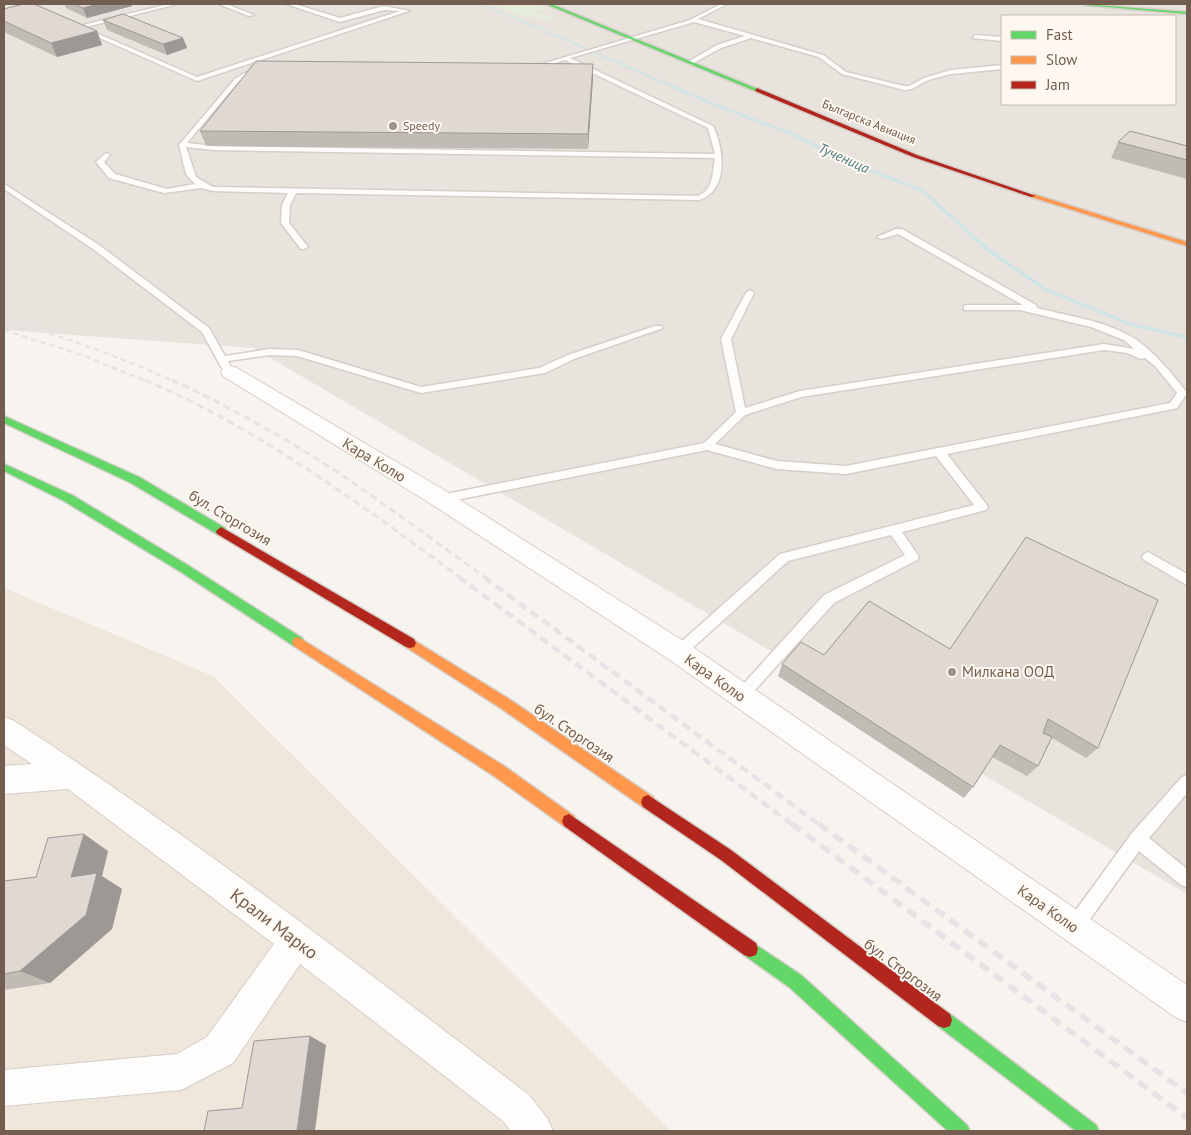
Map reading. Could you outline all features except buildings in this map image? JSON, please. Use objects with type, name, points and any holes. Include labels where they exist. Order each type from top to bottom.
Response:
[{"type":"main road","name":"Българска Авиация","points":[[548,4],[915,156],[1005,187],[1187,244]]},
{"type":"main road","points":[[1085,4],[1187,13]]},
{"type":"main road","name":"бул. Сторгозия","points":[[4,419],[135,480],[383,626],[504,703],[726,855],[1090,1131]]},
{"type":"main road","points":[[4,466],[68,498],[185,569],[499,771],[795,980],[961,1131]]},
{"type":"street","name":"Кара Колю","points":[[226,366],[441,499],[679,652],[1187,1005]]},
{"type":"street","name":"Крали Марко","points":[[5,735],[72,775],[296,940],[516,1108],[534,1131]]},
{"type":"street","points":[[4,780],[72,775]]},
{"type":"street","points":[[4,1088],[181,1072],[220,1050],[296,940]]},
{"type":"lane","points":[[78,27],[174,4]]},
{"type":"lane","points":[[222,4],[251,15]]},
{"type":"lane","points":[[69,23],[197,79],[406,11],[397,6],[340,20],[289,4]]},
{"type":"lane","points":[[525,68],[567,59],[632,39],[690,20],[724,4]]},
{"type":"lane","points":[[690,20],[821,56],[844,73],[904,88],[910,88],[926,80],[951,72],[1001,67]]},
{"type":"lane","points":[[690,63],[703,53],[723,44],[751,36]]},
{"type":"lane","points":[[976,37],[1001,39]]},
{"type":"lane","points":[[106,155],[100,162],[112,176],[166,191],[200,186],[213,189],[293,191],[699,198],[709,194],[714,186],[719,156],[711,127],[567,59]]},
{"type":"lane","points":[[182,146],[237,80],[247,74],[265,70]]},
{"type":"lane","points":[[182,146],[719,156]]},
{"type":"lane","points":[[182,146],[192,179],[200,186]]},
{"type":"lane","points":[[4,186],[96,247],[206,330],[226,366],[270,352],[298,354],[422,390],[540,371],[571,357],[658,328]]},
{"type":"lane","points":[[293,191],[286,204],[284,223],[304,247]]},
{"type":"lane","points":[[881,237],[899,231],[1043,313]]},
{"type":"lane","points":[[741,413],[726,339],[750,292]]},
{"type":"lane","points":[[441,499],[707,446],[777,465],[846,470],[1173,406],[1182,393],[1159,364],[1128,338],[1094,325],[1020,307],[967,308]]},
{"type":"lane","points":[[707,446],[741,413],[800,394],[1104,346],[1129,350],[1159,364]]},
{"type":"lane","points":[[679,652],[784,557],[982,507],[939,452]]},
{"type":"lane","points":[[741,696],[829,599],[913,557],[894,530]]},
{"type":"lane","points":[[1148,557],[1187,580]]},
{"type":"lane","points":[[1074,927],[1138,839],[1187,782]]},
{"type":"lane","points":[[1138,839],[1187,879]]},
{"type":"shaded area","points":[[4,4],[1187,4],[1187,894],[253,348],[4,330]]},
{"type":"shaded area","points":[[4,588],[213,676],[671,1131],[4,1131]]},
{"type":"green space","points":[[490,4],[538,4],[551,9],[536,12],[551,18],[551,22],[541,18],[523,17]]},
{"type":"waterway","name":"Тученица","points":[[482,4],[713,104],[795,135],[850,163],[922,190],[988,250],[1045,289],[1132,325],[1187,337]]},
{"type":"railway","points":[[4,319],[91,348],[175,382]]},
{"type":"railway","points":[[4,330],[82,355],[148,382]]},
{"type":"railway","points":[[145,380],[229,422],[309,470],[461,578]]},
{"type":"railway","points":[[172,380],[251,420],[321,461],[486,578]]},
{"type":"railway","points":[[459,577],[793,825]]},
{"type":"railway","points":[[484,577],[820,825]]},
{"type":"railway","points":[[792,824],[1187,1118]]},
{"type":"railway","points":[[819,824],[1187,1093]]},
{"type":"traffic: fast","points":[[548,4],[757,90]]},
{"type":"traffic: fast","points":[[1085,4],[1187,13]]},
{"type":"traffic: fast","points":[[4,419],[135,480],[221,531]]},
{"type":"traffic: fast","points":[[4,467],[68,498],[185,569],[298,642]]},
{"type":"traffic: fast","points":[[750,949],[795,981],[961,1131]]},
{"type":"traffic: fast","points":[[944,1020],[1090,1131]]},
{"type":"traffic: slow","points":[[1033,196],[1187,244]]},
{"type":"traffic: slow","points":[[298,642],[499,771],[569,821]]},
{"type":"traffic: slow","points":[[410,643],[504,703],[648,802]]},
{"type":"traffic: jam","points":[[757,90],[915,156],[1033,196]]},
{"type":"traffic: jam","points":[[221,531],[410,643]]},
{"type":"traffic: jam","points":[[648,802],[726,855],[944,1020]]},
{"type":"traffic: jam","points":[[569,821],[750,949]]},
{"type":"place","name":"Speedy","points":[[393,126]]},
{"type":"place","name":"Милкана OOД","points":[[952,672]]}]
